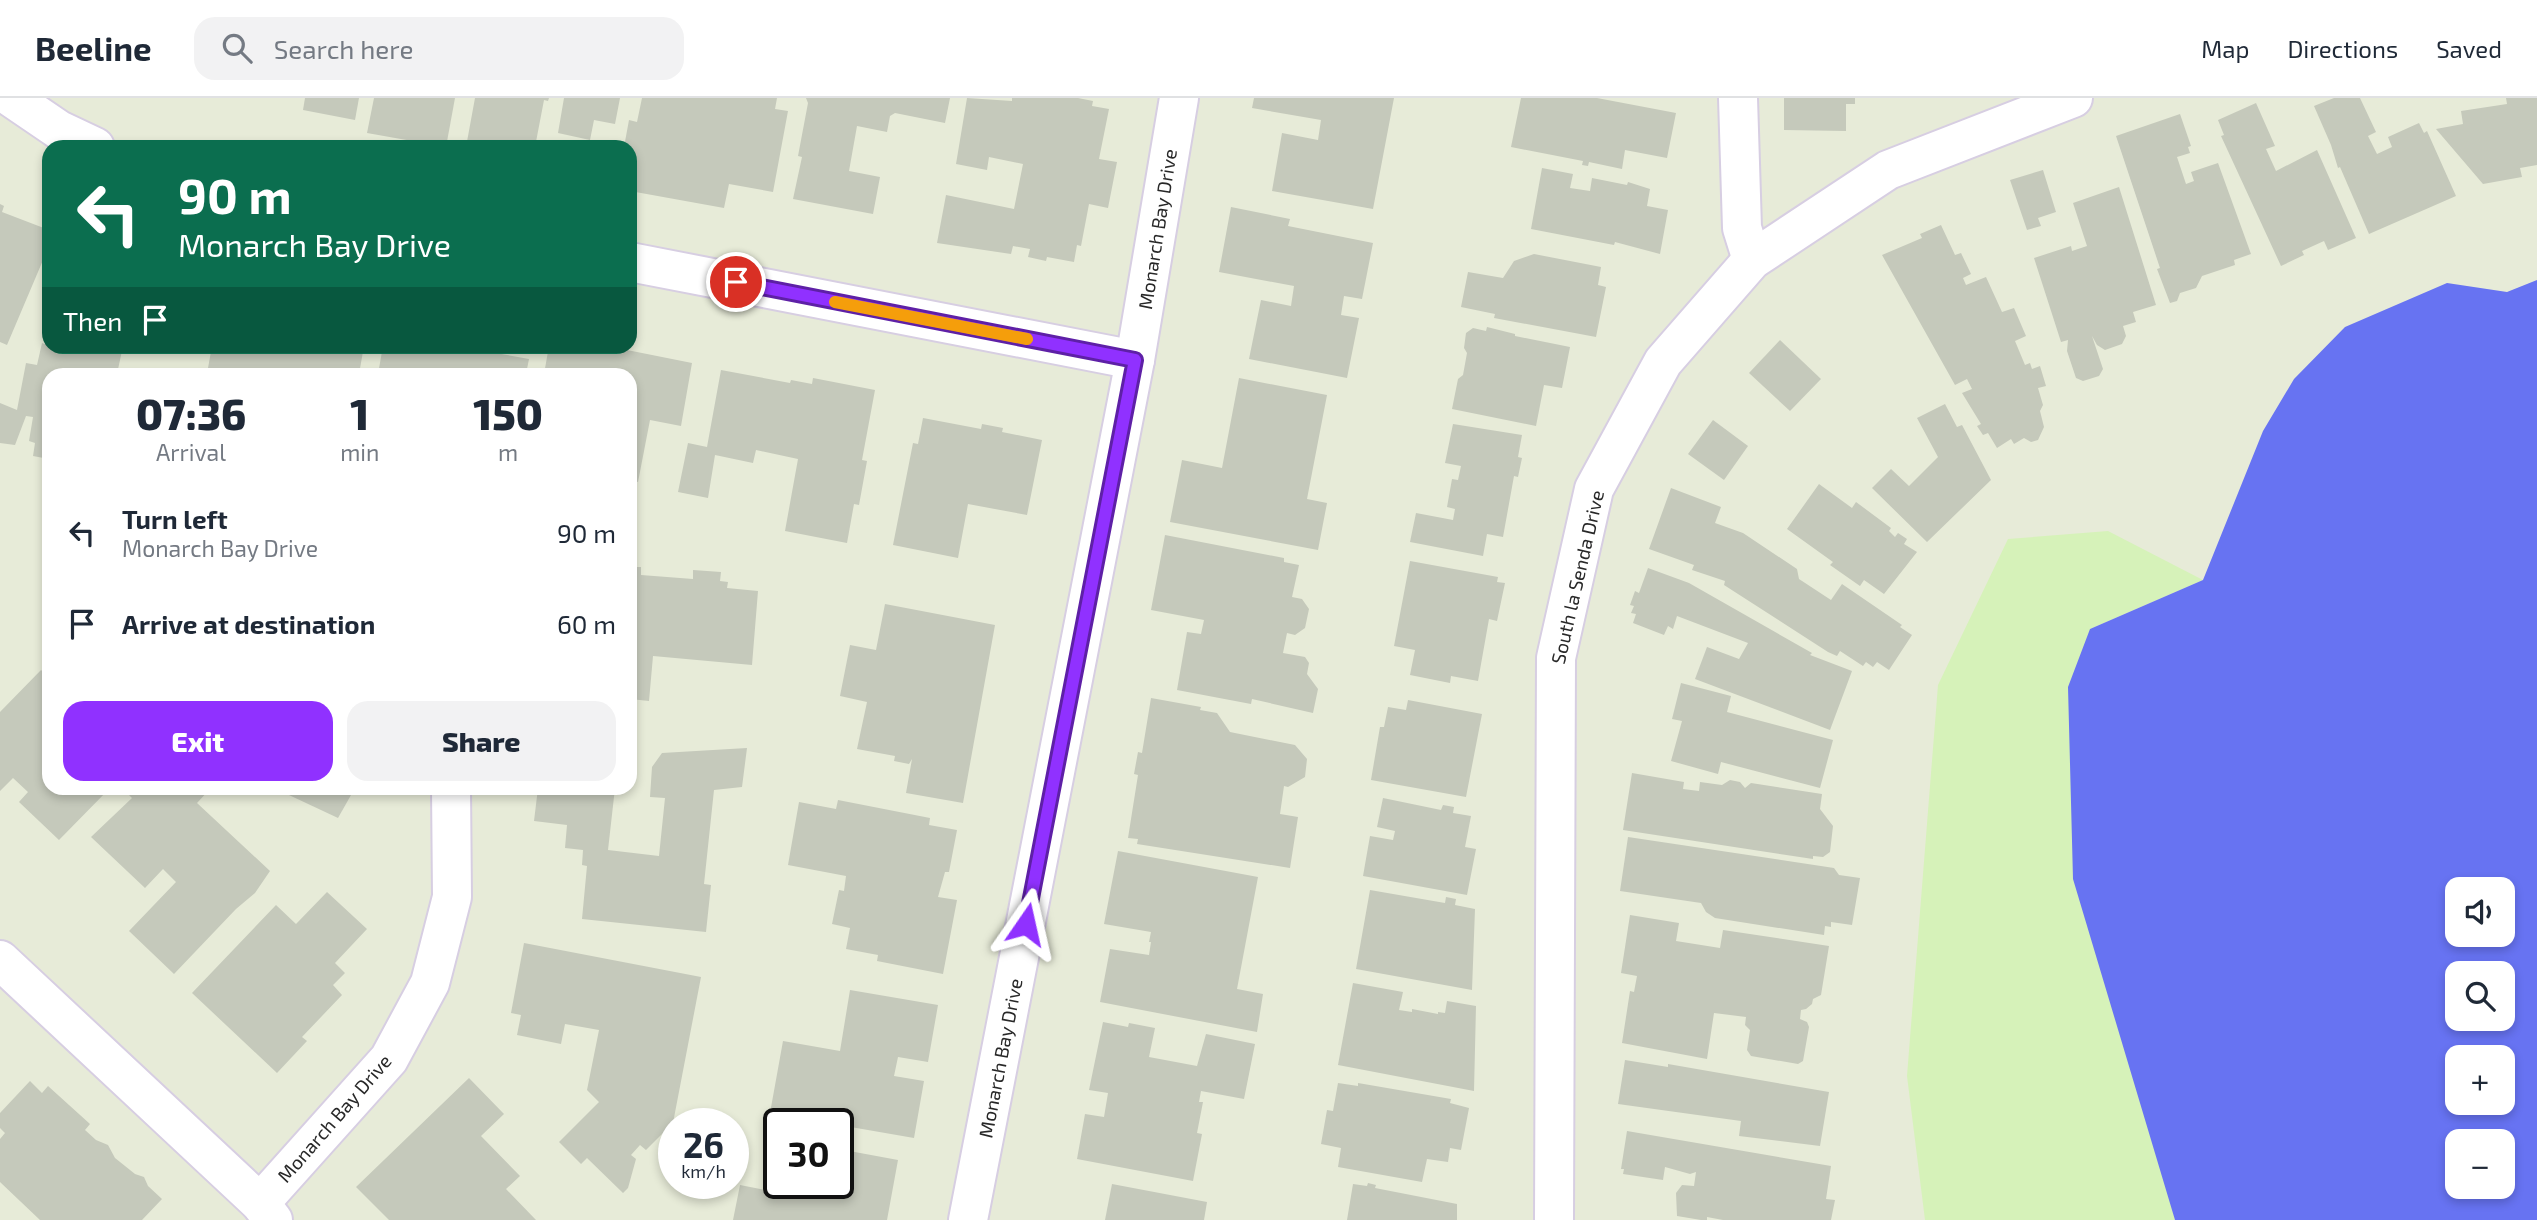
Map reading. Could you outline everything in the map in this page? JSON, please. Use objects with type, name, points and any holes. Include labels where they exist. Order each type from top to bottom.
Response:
[{"type":"street","points":[[12,98],[59,130],[80,140]]},
{"type":"street","name":"Monarch Bay Drive","points":[[968,1220],[1135,360],[1179,98]]},
{"type":"street","points":[[1738,98],[1742,228],[1752,260]]},
{"type":"street","name":"South la Senda Drive","points":[[1554,1220],[1556,659],[1594,489],[1663,362],[1752,260],[1888,170],[2073,98]]},
{"type":"street","points":[[637,263],[1135,360]]},
{"type":"street","name":"Monarch Bay Drive","points":[[0,960],[266,1211],[389,1059],[430,983],[452,897],[451,795]]},
{"type":"sand","points":[[2108,531],[2203,580],[2090,629],[2167,1188],[2175,1220],[1925,1220],[1907,1076],[1938,685],[2008,539]]},
{"type":"shaded area","points":[[2537,280],[2537,1220],[2175,1220],[2073,879],[2068,687],[2090,629],[2203,580],[2263,431],[2294,379],[2345,327],[2447,283],[2507,292]]},
{"type":"building","points":[[305,98],[359,98],[355,120],[303,110]]},
{"type":"building","points":[[374,98],[455,98],[447,140],[406,140],[367,133]]},
{"type":"building","points":[[475,98],[549,98],[548,101],[544,100],[536,140],[467,140]]},
{"type":"building","points":[[564,98],[620,98],[615,124],[594,120],[590,140],[558,133]]},
{"type":"building","points":[[642,98],[777,98],[775,109],[788,111],[773,192],[729,184],[724,208],[637,192],[637,140],[625,140],[629,120],[637,122]]},
{"type":"building","points":[[806,98],[950,98],[945,123],[895,113],[890,116],[887,132],[857,126],[849,171],[880,177],[873,214],[793,199],[802,157],[798,156],[808,103]]},
{"type":"building","points":[[967,98],[1012,101],[1012,98],[1078,98],[1093,101],[1092,106],[1109,109],[1099,159],[1117,162],[1108,208],[1089,204],[1081,246],[1077,245],[1074,262],[1028,257],[1030,249],[1013,246],[1011,254],[937,243],[946,195],[1014,209],[1023,164],[989,157],[987,170],[956,164]]},
{"type":"building","points":[[1254,98],[1394,98],[1373,209],[1272,191],[1282,133],[1318,140],[1321,120],[1252,108]]},
{"type":"building","points":[[1521,98],[1597,98],[1676,113],[1667,158],[1625,150],[1622,169],[1589,162],[1588,166],[1582,165],[1583,161],[1511,147]]},
{"type":"building","points":[[1784,98],[1855,98],[1855,104],[1846,104],[1846,131],[1784,130]]},
{"type":"building","points":[[2334,98],[2360,98],[2376,132],[2368,136],[2377,154],[2392,147],[2388,137],[2419,123],[2424,133],[2427,131],[2456,196],[2369,234],[2340,167],[2338,168],[2314,106]]},
{"type":"building","points":[[2506,98],[2537,98],[2537,165],[2520,168],[2522,177],[2483,184],[2436,129],[2463,124],[2461,111],[2507,104]]},
{"type":"building","points":[[2256,103],[2275,146],[2266,149],[2276,171],[2317,150],[2356,238],[2328,250],[2324,241],[2302,251],[2304,255],[2281,266],[2221,136],[2224,135],[2218,120]]},
{"type":"building","points":[[2180,114],[2191,146],[2188,147],[2190,153],[2177,157],[2186,184],[2194,181],[2191,172],[2218,163],[2251,254],[2234,260],[2235,265],[2202,276],[2196,288],[2180,293],[2177,301],[2170,303],[2116,136]]},
{"type":"building","points":[[1542,168],[1573,174],[1570,188],[1590,191],[1592,178],[1627,185],[1628,182],[1650,189],[1647,206],[1668,210],[1660,254],[1615,242],[1614,245],[1531,229]]},
{"type":"building","points":[[2043,170],[2056,212],[2038,218],[2041,226],[2027,230],[2010,180]]},
{"type":"building","points":[[2119,187],[2156,305],[2133,312],[2136,322],[2123,326],[2126,336],[2122,344],[2105,350],[2097,345],[2092,336],[2103,369],[2099,376],[2083,381],[2076,378],[2067,351],[2068,340],[2061,342],[2034,258],[2071,246],[2072,251],[2087,246],[2073,203]]},
{"type":"building","points":[[0,204],[4,206],[2,212],[42,227],[42,262],[7,345],[0,342]]},
{"type":"building","points":[[1231,207],[1290,219],[1288,226],[1373,243],[1362,299],[1344,296],[1341,315],[1359,318],[1347,378],[1249,359],[1261,300],[1291,306],[1294,286],[1219,272]]},
{"type":"building","points":[[1941,225],[1955,255],[1961,253],[1971,274],[1963,278],[1966,285],[1986,277],[2002,312],[2014,308],[2026,336],[2015,341],[2025,365],[2030,363],[2032,369],[2040,366],[2046,386],[2038,388],[2043,405],[2040,411],[2044,427],[2038,440],[2031,442],[2024,438],[2014,444],[2011,439],[1997,448],[1988,433],[1983,435],[1977,426],[1981,424],[1962,393],[1972,389],[1967,379],[1955,385],[1882,255],[1922,238],[1920,234]]},
{"type":"building","points":[[1534,254],[1601,267],[1598,285],[1606,287],[1596,337],[1494,318],[1495,314],[1461,307],[1468,272],[1503,278],[1514,261]]},
{"type":"building","points":[[1487,327],[1515,336],[1570,347],[1562,388],[1544,385],[1536,426],[1452,409],[1458,379],[1463,375],[1467,353],[1464,348],[1466,333],[1473,328],[1486,331]]},
{"type":"building","points":[[1780,340],[1821,379],[1790,411],[1749,373]]},
{"type":"building","points":[[42,343],[42,354],[121,354],[118,368],[42,368],[42,458],[33,456],[35,443],[29,441],[33,417],[26,416],[15,445],[0,443],[0,403],[17,410],[26,363],[37,365]]},
{"type":"building","points":[[637,352],[692,363],[681,426],[650,420],[637,482],[637,368],[545,368],[548,354]]},
{"type":"building","points":[[211,354],[363,354],[360,368],[208,368]]},
{"type":"building","points":[[382,354],[501,354],[529,359],[527,368],[379,368]]},
{"type":"building","points":[[721,370],[790,383],[791,380],[812,384],[813,378],[875,390],[862,460],[867,461],[859,505],[854,504],[847,543],[785,531],[798,459],[756,450],[753,463],[715,455],[708,498],[678,492],[688,443],[707,447]]},
{"type":"building","points":[[1239,378],[1327,395],[1307,499],[1327,503],[1318,550],[1170,522],[1182,460],[1222,468]]},
{"type":"building","points":[[1945,404],[1957,427],[1962,425],[1991,480],[1927,542],[1872,488],[1891,469],[1909,486],[1938,457],[1917,418]]},
{"type":"building","points":[[923,418],[981,429],[982,424],[1003,428],[1002,432],[1042,440],[1027,515],[968,504],[958,558],[893,545],[913,443],[918,444]]},
{"type":"building","points":[[1713,420],[1748,446],[1724,480],[1688,454]]},
{"type":"building","points":[[1453,424],[1522,435],[1518,457],[1522,458],[1518,477],[1514,476],[1503,537],[1487,534],[1483,556],[1410,542],[1416,513],[1453,520],[1455,509],[1447,507],[1452,479],[1458,480],[1461,466],[1445,463]]},
{"type":"building","points":[[1819,484],[1852,508],[1856,502],[1891,528],[1889,531],[1895,537],[1898,533],[1907,539],[1904,544],[1917,552],[1884,594],[1864,580],[1860,586],[1830,565],[1833,562],[1787,529]]},
{"type":"building","points":[[1671,488],[1721,507],[1715,523],[1743,533],[1797,569],[1799,579],[1831,600],[1842,584],[1902,625],[1900,627],[1912,635],[1889,670],[1877,662],[1873,667],[1866,662],[1863,666],[1840,651],[1837,656],[1828,652],[1724,585],[1725,581],[1692,570],[1694,565],[1649,549]]},
{"type":"building","points":[[1165,535],[1284,558],[1284,562],[1299,565],[1292,597],[1302,599],[1309,609],[1305,628],[1295,635],[1287,633],[1283,653],[1305,657],[1309,663],[1307,674],[1318,689],[1313,713],[1252,699],[1251,704],[1177,690],[1187,632],[1201,634],[1204,620],[1151,610]]},
{"type":"building","points":[[1410,561],[1498,577],[1497,582],[1505,583],[1497,621],[1489,619],[1478,681],[1451,676],[1450,683],[1410,675],[1415,650],[1394,646]]},
{"type":"building","points":[[637,567],[641,567],[641,575],[693,579],[693,570],[721,572],[720,581],[728,582],[727,588],[758,591],[752,665],[653,656],[649,701],[637,700]]},
{"type":"building","points":[[1648,568],[1689,583],[1812,653],[1810,655],[1852,671],[1830,730],[1695,679],[1707,647],[1739,659],[1748,643],[1677,616],[1673,629],[1668,626],[1664,635],[1633,623],[1636,614],[1631,613],[1634,606],[1630,605],[1635,591],[1639,593]]},
{"type":"building","points":[[885,604],[995,625],[963,803],[906,793],[912,759],[909,764],[894,761],[895,756],[857,749],[867,702],[840,696],[850,645],[876,650]]},
{"type":"building","points":[[41,670],[42,795],[103,795],[59,840],[19,802],[28,792],[13,778],[0,791],[0,712]]},
{"type":"building","points":[[1681,683],[1731,696],[1727,712],[1833,740],[1820,788],[1721,762],[1718,774],[1671,761],[1682,721],[1672,719]]},
{"type":"building","points":[[1151,698],[1201,707],[1200,710],[1217,713],[1230,732],[1295,745],[1307,759],[1305,777],[1288,787],[1284,786],[1280,814],[1298,817],[1290,868],[1137,844],[1138,839],[1128,838],[1138,775],[1134,774],[1138,752],[1142,753]]},
{"type":"building","points":[[1408,700],[1482,714],[1466,797],[1371,780],[1380,727],[1384,727],[1388,707],[1406,710]]},
{"type":"building","points":[[747,748],[742,787],[714,790],[704,884],[711,885],[706,932],[582,919],[587,866],[582,865],[583,850],[565,848],[567,825],[534,821],[537,795],[614,795],[608,850],[659,856],[665,798],[650,797],[652,767],[662,753]]},
{"type":"building","points":[[1632,773],[1684,782],[1683,789],[1699,791],[1700,782],[1722,785],[1730,780],[1740,782],[1745,788],[1751,783],[1822,794],[1820,809],[1833,826],[1830,852],[1823,857],[1813,856],[1813,859],[1623,830]]},
{"type":"building","points":[[129,795],[204,795],[197,803],[270,871],[255,893],[236,909],[174,974],[129,931],[176,882],[163,869],[145,888],[91,837],[132,798]]},
{"type":"building","points":[[289,795],[351,795],[338,818]]},
{"type":"building","points":[[1383,798],[1441,810],[1443,805],[1454,807],[1453,813],[1471,816],[1465,847],[1476,849],[1467,895],[1363,876],[1370,836],[1393,840],[1395,831],[1377,827]]},
{"type":"building","points":[[838,800],[930,818],[929,825],[957,830],[949,872],[945,872],[938,897],[957,900],[943,974],[877,961],[878,955],[846,949],[850,928],[832,924],[839,890],[844,891],[846,876],[788,865],[799,802],[836,809]]},
{"type":"building","points":[[1628,837],[1834,868],[1839,875],[1860,878],[1852,925],[1831,922],[1831,927],[1825,926],[1824,935],[1715,918],[1706,912],[1701,903],[1620,891]]},
{"type":"building","points":[[1118,851],[1258,877],[1237,989],[1263,994],[1257,1032],[1100,1002],[1110,949],[1149,955],[1151,942],[1151,932],[1104,924]]},
{"type":"building","points":[[1370,890],[1445,903],[1446,897],[1456,899],[1455,905],[1475,909],[1472,990],[1356,969]]},
{"type":"building","points":[[327,892],[367,929],[335,963],[345,973],[333,985],[342,995],[302,1037],[307,1041],[277,1073],[192,993],[276,905],[296,924]]},
{"type":"building","points":[[1630,915],[1679,923],[1676,941],[1720,948],[1723,930],[1829,946],[1821,995],[1813,999],[1806,1009],[1801,1010],[1800,1019],[1807,1022],[1809,1027],[1803,1061],[1798,1064],[1751,1056],[1747,1050],[1750,1030],[1745,1025],[1746,1017],[1714,1013],[1707,1059],[1622,1043],[1630,991],[1634,992],[1637,976],[1621,973]]},
{"type":"building","points":[[524,943],[701,977],[676,1108],[658,1108],[658,1138],[646,1150],[640,1145],[631,1155],[636,1159],[628,1188],[623,1193],[587,1158],[581,1164],[559,1142],[599,1102],[587,1090],[599,1030],[565,1024],[561,1044],[517,1035],[521,1015],[511,1013]]},
{"type":"building","points":[[1353,983],[1403,992],[1399,1010],[1445,1013],[1447,1001],[1476,1006],[1474,1091],[1338,1065]]},
{"type":"building","points":[[850,990],[938,1005],[928,1062],[898,1057],[894,1076],[924,1081],[914,1138],[854,1128],[854,1108],[771,1108],[783,1041],[840,1051]]},
{"type":"building","points":[[1103,1022],[1128,1027],[1129,1023],[1155,1028],[1149,1057],[1197,1066],[1206,1034],[1255,1044],[1244,1099],[1201,1091],[1199,1102],[1203,1102],[1197,1133],[1202,1134],[1193,1181],[1077,1159],[1085,1114],[1104,1117],[1108,1093],[1089,1090]]},
{"type":"building","points":[[1625,1060],[1668,1067],[1668,1064],[1829,1092],[1820,1146],[1739,1136],[1741,1121],[1618,1104]]},
{"type":"building","points":[[469,1078],[504,1114],[481,1136],[520,1176],[506,1189],[536,1220],[389,1220],[356,1187]]},
{"type":"building","points":[[30,1081],[42,1093],[48,1086],[90,1124],[85,1130],[96,1140],[108,1145],[115,1158],[135,1174],[144,1177],[148,1186],[162,1199],[142,1220],[40,1220],[0,1182],[0,1139],[5,1133],[0,1128],[0,1113]]},
{"type":"building","points":[[1338,1083],[1358,1086],[1358,1083],[1451,1099],[1450,1103],[1469,1108],[1461,1150],[1450,1148],[1448,1162],[1427,1159],[1422,1182],[1338,1167],[1341,1148],[1321,1144],[1327,1110],[1333,1111]]},
{"type":"building","points":[[1627,1131],[1831,1166],[1826,1199],[1835,1200],[1831,1220],[1723,1220],[1707,1217],[1707,1220],[1701,1220],[1677,1216],[1676,1193],[1682,1185],[1694,1186],[1696,1172],[1690,1174],[1665,1167],[1663,1180],[1623,1174],[1624,1169],[1621,1169]]},
{"type":"building","points":[[854,1152],[898,1160],[887,1220],[733,1220],[737,1199],[749,1199],[749,1187],[763,1190],[763,1199],[854,1199]]},
{"type":"building","points":[[1368,1183],[1376,1185],[1375,1188],[1457,1204],[1457,1220],[1347,1220],[1353,1184],[1367,1186]]},
{"type":"building","points":[[1112,1184],[1207,1202],[1204,1220],[1105,1220]]},
{"type":"slow traffic","points":[[835,302],[1027,339]]},
{"type":"route","points":[[736,282],[1135,360],[1026,924]]}]
